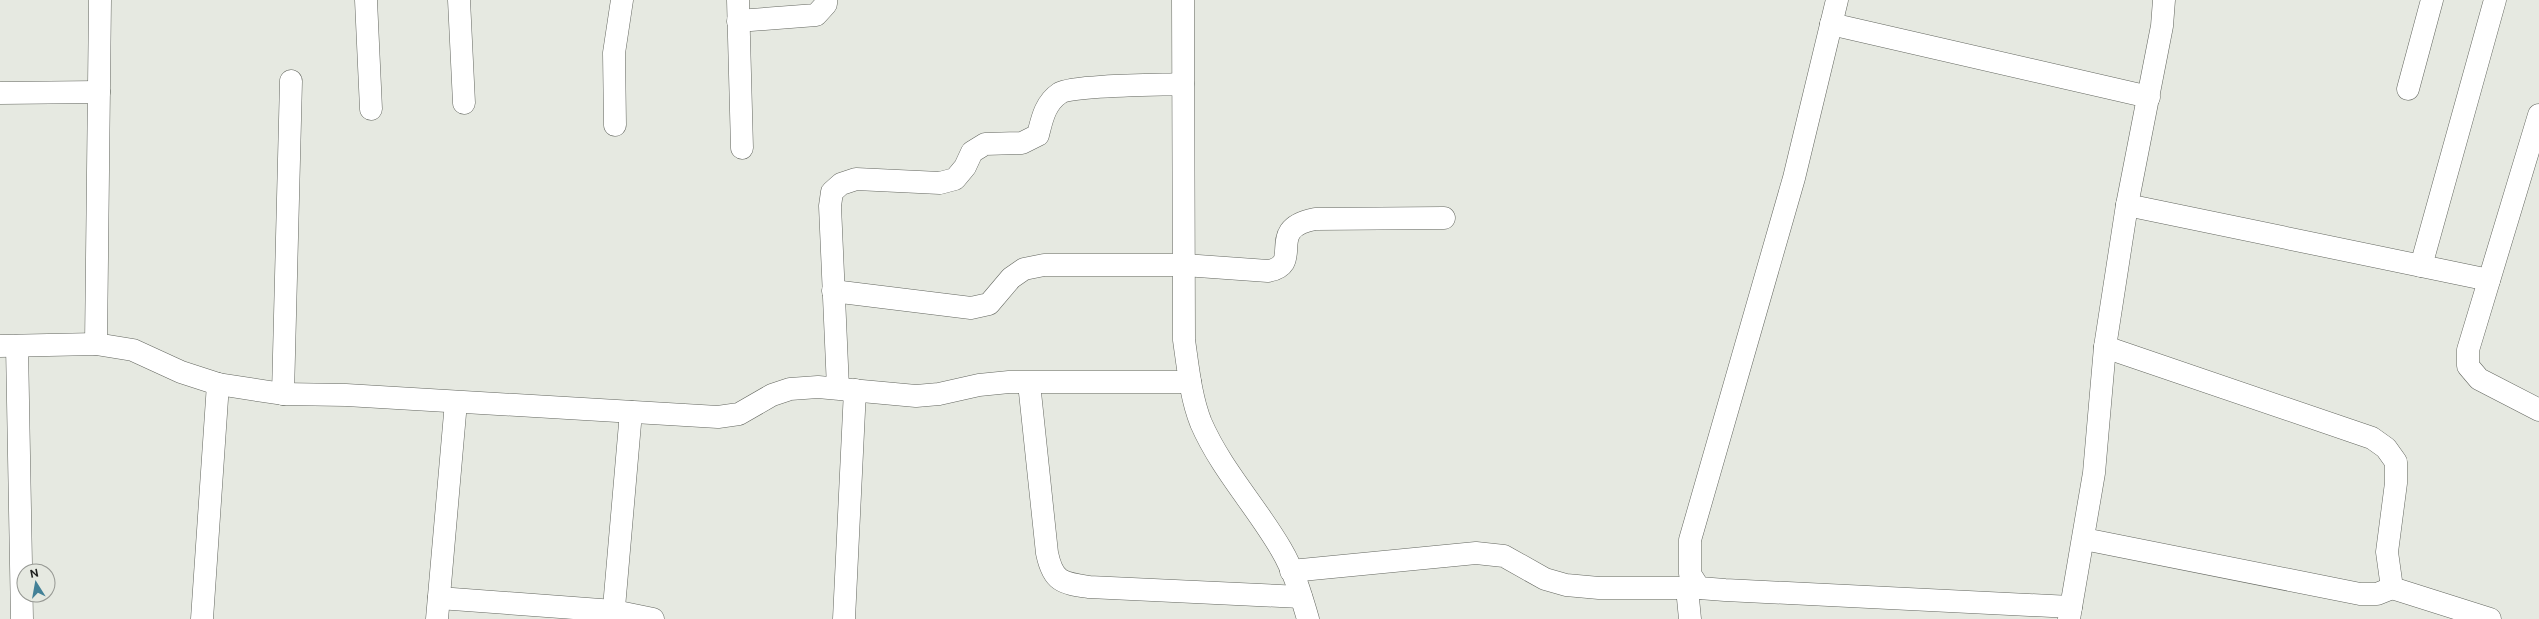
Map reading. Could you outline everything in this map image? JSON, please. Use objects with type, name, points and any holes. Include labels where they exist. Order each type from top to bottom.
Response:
[{"type":"street","points":[[96,344],[100,0]]},
{"type":"street","points":[[366,0],[371,108]]},
{"type":"street","points":[[459,0],[464,103]]},
{"type":"street","points":[[615,125],[614,53],[622,0]]},
{"type":"street","points":[[742,148],[738,10],[816,15],[826,0]]},
{"type":"street","points":[[1183,0],[1184,340],[1190,382],[1201,423],[1216,452],[1281,548],[1291,570],[1308,619]]},
{"type":"street","points":[[1690,619],[1693,588],[1690,574],[1690,540],[1794,178],[1837,0]]},
{"type":"street","points":[[1291,570],[1476,553],[1504,556],[1545,579],[1566,585],[1599,588],[1693,588],[2070,613],[2084,539],[2094,473],[2105,347],[2127,205],[2162,26],[2164,0]]},
{"type":"street","points":[[2408,89],[2432,0]]},
{"type":"street","points":[[2421,266],[2495,0]]},
{"type":"street","points":[[1831,24],[2149,97]]},
{"type":"street","points":[[283,394],[291,81]]},
{"type":"street","points":[[844,619],[846,389],[834,291],[830,206],[832,192],[841,184],[856,179],[940,183],[955,179],[965,167],[972,152],[985,144],[1022,143],[1038,135],[1047,105],[1061,92],[1079,89],[1183,84]]},
{"type":"street","points":[[0,93],[99,92]]},
{"type":"street","points":[[2539,115],[2468,350],[2468,366],[2479,379],[2539,410]]},
{"type":"street","points":[[2127,205],[2489,280]]},
{"type":"street","points":[[834,291],[971,308],[989,304],[1011,278],[1024,269],[1044,265],[1184,265],[1268,271],[1276,270],[1282,265],[1286,258],[1286,240],[1291,228],[1300,222],[1315,219],[1444,218]]},
{"type":"street","points":[[22,619],[8,346],[96,344],[133,350],[181,372],[218,384],[283,394],[346,395],[718,417],[739,414],[772,395],[790,389],[818,387],[916,396],[939,394],[979,384],[1190,382]]},
{"type":"street","points":[[2105,347],[2372,438],[2386,448],[2396,462],[2387,552],[2392,588]]},
{"type":"street","points":[[1029,383],[1050,571],[1063,583],[1089,587],[1301,597]]},
{"type":"street","points":[[202,619],[218,384]]},
{"type":"street","points":[[456,402],[438,609],[613,615],[653,619]]},
{"type":"street","points":[[613,615],[631,412]]},
{"type":"street","points":[[2084,539],[2360,594],[2377,594],[2392,588],[2490,619]]}]
